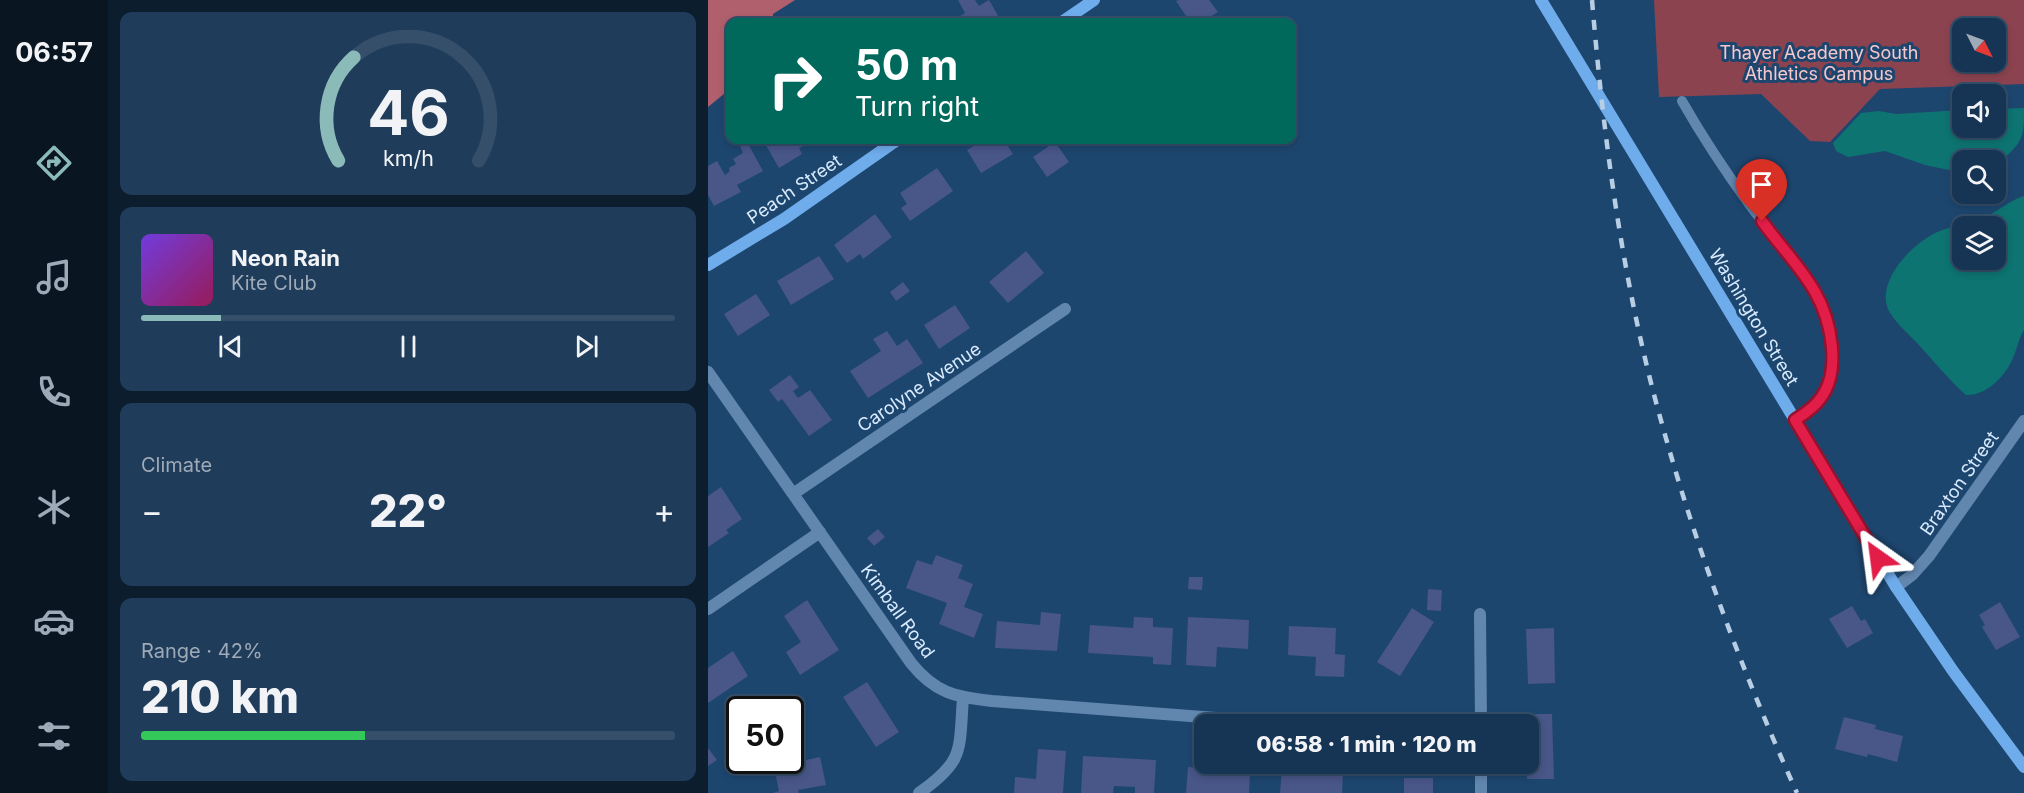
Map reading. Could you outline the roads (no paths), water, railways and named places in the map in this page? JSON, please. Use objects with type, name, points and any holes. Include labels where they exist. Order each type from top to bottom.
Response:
[{"type":"main road","points":[[1068,18],[1094,0]]},
{"type":"main road","name":"Washington Street","points":[[1541,0],[1896,587],[1953,671],[2024,767]]},
{"type":"main road","name":"Peach Street","points":[[708,265],[784,219],[891,144]]},
{"type":"street","name":"Carolyne Avenue","points":[[793,494],[1065,309]]},
{"type":"street","name":"Kimball Road","points":[[708,372],[920,673],[938,689],[963,698],[1194,716]]},
{"type":"street","name":"Braxton Street","points":[[1896,587],[1912,575],[1929,556],[2024,422]]},
{"type":"street","points":[[708,609],[819,532]]},
{"type":"street","points":[[1480,614],[1481,714]]},
{"type":"street","points":[[920,793],[946,773],[957,756],[963,698]]},
{"type":"street","points":[[1481,774],[1481,793]]},
{"type":"lane","points":[[1682,100],[1747,202],[1814,290],[1826,316],[1831,351],[1827,390],[1814,407],[1795,420]]},
{"type":"railway","points":[[1592,0],[1609,161],[1626,267],[1648,372],[1690,518],[1722,611],[1797,793]]},
{"type":"park label","name":"Thayer Academy South Athletics Campus","points":[[1819,62]]}]
